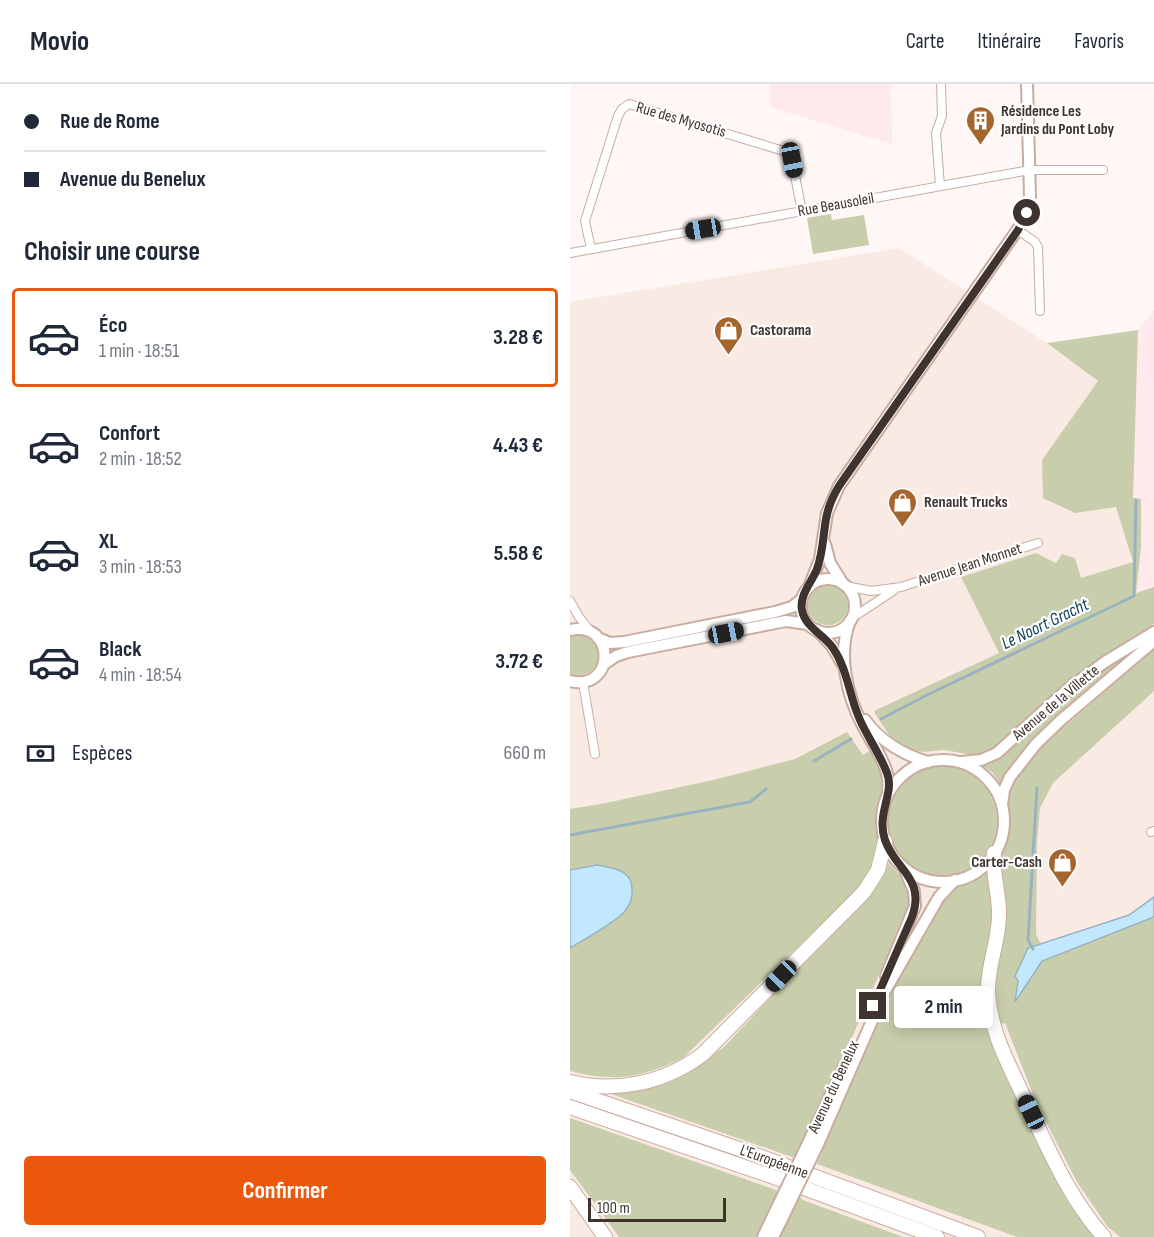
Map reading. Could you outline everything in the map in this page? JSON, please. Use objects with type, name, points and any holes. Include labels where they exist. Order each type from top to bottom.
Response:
[{"type":"highway","points":[[570,1082],[603,1087],[640,1083],[670,1074],[703,1054],[864,892],[878,870],[885,841]]},
{"type":"highway","points":[[994,853],[993,871],[999,915],[989,967],[988,992],[994,1031],[1062,1177],[1082,1209],[1104,1237]]},
{"type":"highway","name":"L'Européenne","points":[[570,1091],[745,1151],[978,1237]]},
{"type":"highway","name":"L'Européenne","points":[[570,1107],[774,1177],[937,1237]]},
{"type":"highway","points":[[570,1187],[605,1237]]},
{"type":"highway","points":[[570,1200],[595,1237]]},
{"type":"main road","points":[[570,630],[580,629],[610,643],[624,642],[776,612],[792,607],[802,599],[820,559],[827,513],[839,486],[1018,230],[1027,213],[1030,201],[1027,84]]},
{"type":"main road","points":[[824,534],[830,563],[855,602],[844,644],[846,671],[854,702],[859,720],[888,774],[888,795],[882,819],[885,841],[893,856],[904,868],[915,875],[930,880],[955,880],[976,872],[994,853],[1002,832],[1001,806],[986,778],[973,768],[955,762],[929,762],[906,754],[882,738],[867,722],[854,702]]},
{"type":"main road","points":[[809,587],[824,579],[834,579],[844,585]]},
{"type":"main road","points":[[802,599],[802,613],[812,627],[832,646],[846,671]]},
{"type":"main road","points":[[570,681],[583,682],[596,676],[603,665],[628,652],[786,621],[823,632],[835,632],[851,620]]},
{"type":"main road","name":"Avenue de la Villette","points":[[955,762],[981,760],[997,753],[1069,688],[1105,662],[1154,632]]},
{"type":"main road","points":[[595,635],[604,651],[603,665]]},
{"type":"main road","name":"Avenue de la Villette","points":[[1001,806],[1004,790],[1010,777],[1031,749],[1061,720],[1154,641]]},
{"type":"main road","points":[[888,795],[903,775],[929,762]]},
{"type":"main road","name":"Avenue du Benelux","points":[[815,1139],[914,911],[916,896],[904,868]]},
{"type":"main road","name":"Avenue du Benelux","points":[[773,1237],[778,1217],[885,991],[941,894],[955,880]]},
{"type":"main road","name":"Avenue du Benelux","points":[[763,1237],[778,1217]]},
{"type":"street","points":[[939,186],[936,131],[942,116],[941,84]]},
{"type":"street","name":"Rue des Myosotis","points":[[591,249],[586,220],[618,116],[629,104],[787,152],[792,160],[802,212]]},
{"type":"street","name":"Rue Beausoleil","points":[[570,253],[1029,170],[1103,170]]},
{"type":"street","points":[[1018,230],[1035,242],[1038,250],[1040,311]]},
{"type":"street","name":"Avenue Jean Monnet","points":[[844,585],[871,591],[901,587],[1038,543]]},
{"type":"street","name":"Avenue Jean Monnet","points":[[851,620],[877,600],[901,587]]},
{"type":"street","points":[[570,601],[579,617],[595,635]]},
{"type":"street","points":[[583,682],[595,754]]},
{"type":"shaded area","points":[[770,84],[891,84],[892,144],[770,107]]},
{"type":"shaded area","points":[[899,248],[1047,343],[1138,330],[1139,332],[1133,498],[1136,594],[1154,587],[1154,917],[1138,922],[1107,1226],[1120,1237],[570,1237],[570,302]]},
{"type":"shaded area","points":[[1154,310],[1154,587],[1135,594],[1141,547],[1133,499],[1138,330]]},
{"type":"green space","points":[[831,214],[832,220],[864,215],[869,245],[813,254],[807,218]]},
{"type":"green space","points":[[1138,330],[1133,498],[1141,499],[1141,547],[1136,593],[1154,587],[1154,624],[1115,648],[1067,683],[1000,748],[982,755],[944,750],[922,752],[908,749],[893,741],[874,712],[876,710],[999,653],[961,577],[1036,553],[1056,563],[1062,554],[1075,558],[1081,578],[1133,562],[1116,507],[1075,513],[1043,498],[1042,460],[1098,381],[1047,343]]},
{"type":"green space","points":[[828,585],[836,586],[842,591],[847,597],[847,613],[842,619],[836,624],[828,625],[820,624],[814,619],[809,613],[808,605],[809,597],[814,591],[820,586]]},
{"type":"green space","points":[[570,636],[590,639],[599,652],[597,663],[586,674],[570,674]]},
{"type":"green space","points":[[1148,640],[1049,725],[1031,743],[1000,784],[993,773],[980,764],[996,760],[1100,669]]},
{"type":"green space","points":[[1154,650],[1154,691],[1053,783],[1040,808],[1037,842],[1036,934],[1041,944],[1028,948],[1015,1000],[1042,961],[1154,917],[1154,1237],[1120,1237],[1107,1226],[1077,1182],[1037,1105],[1005,1023],[1000,1024],[995,1004],[994,980],[1005,929],[1006,908],[999,872],[999,859],[1008,835],[1011,784],[1038,749]]},
{"type":"green space","points":[[847,732],[863,755],[871,750],[885,778],[876,812],[875,827],[879,842],[872,867],[861,886],[683,1058],[655,1070],[628,1076],[600,1077],[570,1071],[570,948],[606,925],[596,865],[570,870],[570,809],[713,780],[795,759]]},
{"type":"green space","points":[[942,766],[963,770],[981,782],[993,800],[997,821],[993,842],[981,860],[963,872],[942,876],[921,872],[903,860],[891,842],[887,821],[891,800],[903,782],[921,770]]},
{"type":"green space","points":[[886,860],[908,884],[910,902],[845,1054],[795,1158],[608,1093],[695,1067],[724,1047],[864,898]]},
{"type":"green space","points":[[988,869],[994,911],[982,990],[1052,1170],[1069,1204],[1095,1237],[1017,1237],[817,1164],[886,997],[945,895]]},
{"type":"green space","points":[[570,1118],[779,1191],[757,1237],[619,1237],[570,1170]]},
{"type":"green space","points":[[799,1197],[803,1200],[903,1237],[780,1237]]},
{"type":"water","points":[[597,865],[617,869],[627,875],[632,885],[631,900],[625,911],[614,921],[570,948],[570,870]]},
{"type":"water","points":[[1154,897],[1154,917],[1042,961],[1015,1002],[1018,981],[1015,976],[1028,948],[1129,915]]},
{"type":"waterway","name":"Le Noort Gracht","points":[[881,719],[1134,596],[1136,500]]},
{"type":"waterway","name":"Le Noort Gracht","points":[[814,761],[851,739]]},
{"type":"waterway","points":[[1033,949],[1028,940],[1037,788]]},
{"type":"waterway","name":"Le Noort Gracht","points":[[570,835],[750,802],[766,789]]},
{"type":"place","name":"Résidence Les Jardins du Pont Loby","points":[[980,146]]},
{"type":"place","name":"Castorama","points":[[729,356]]},
{"type":"place","name":"Renault Trucks","points":[[903,528]]},
{"type":"place","name":"Carter-Cash","points":[[1063,888]]},
{"type":"route","points":[[873,1006],[912,917],[916,896],[904,868],[887,846],[882,827],[884,805],[888,795],[888,774],[859,720],[846,671],[832,646],[806,621],[801,606],[802,599],[819,564],[827,513],[839,486],[1018,230],[1027,213]]}]
